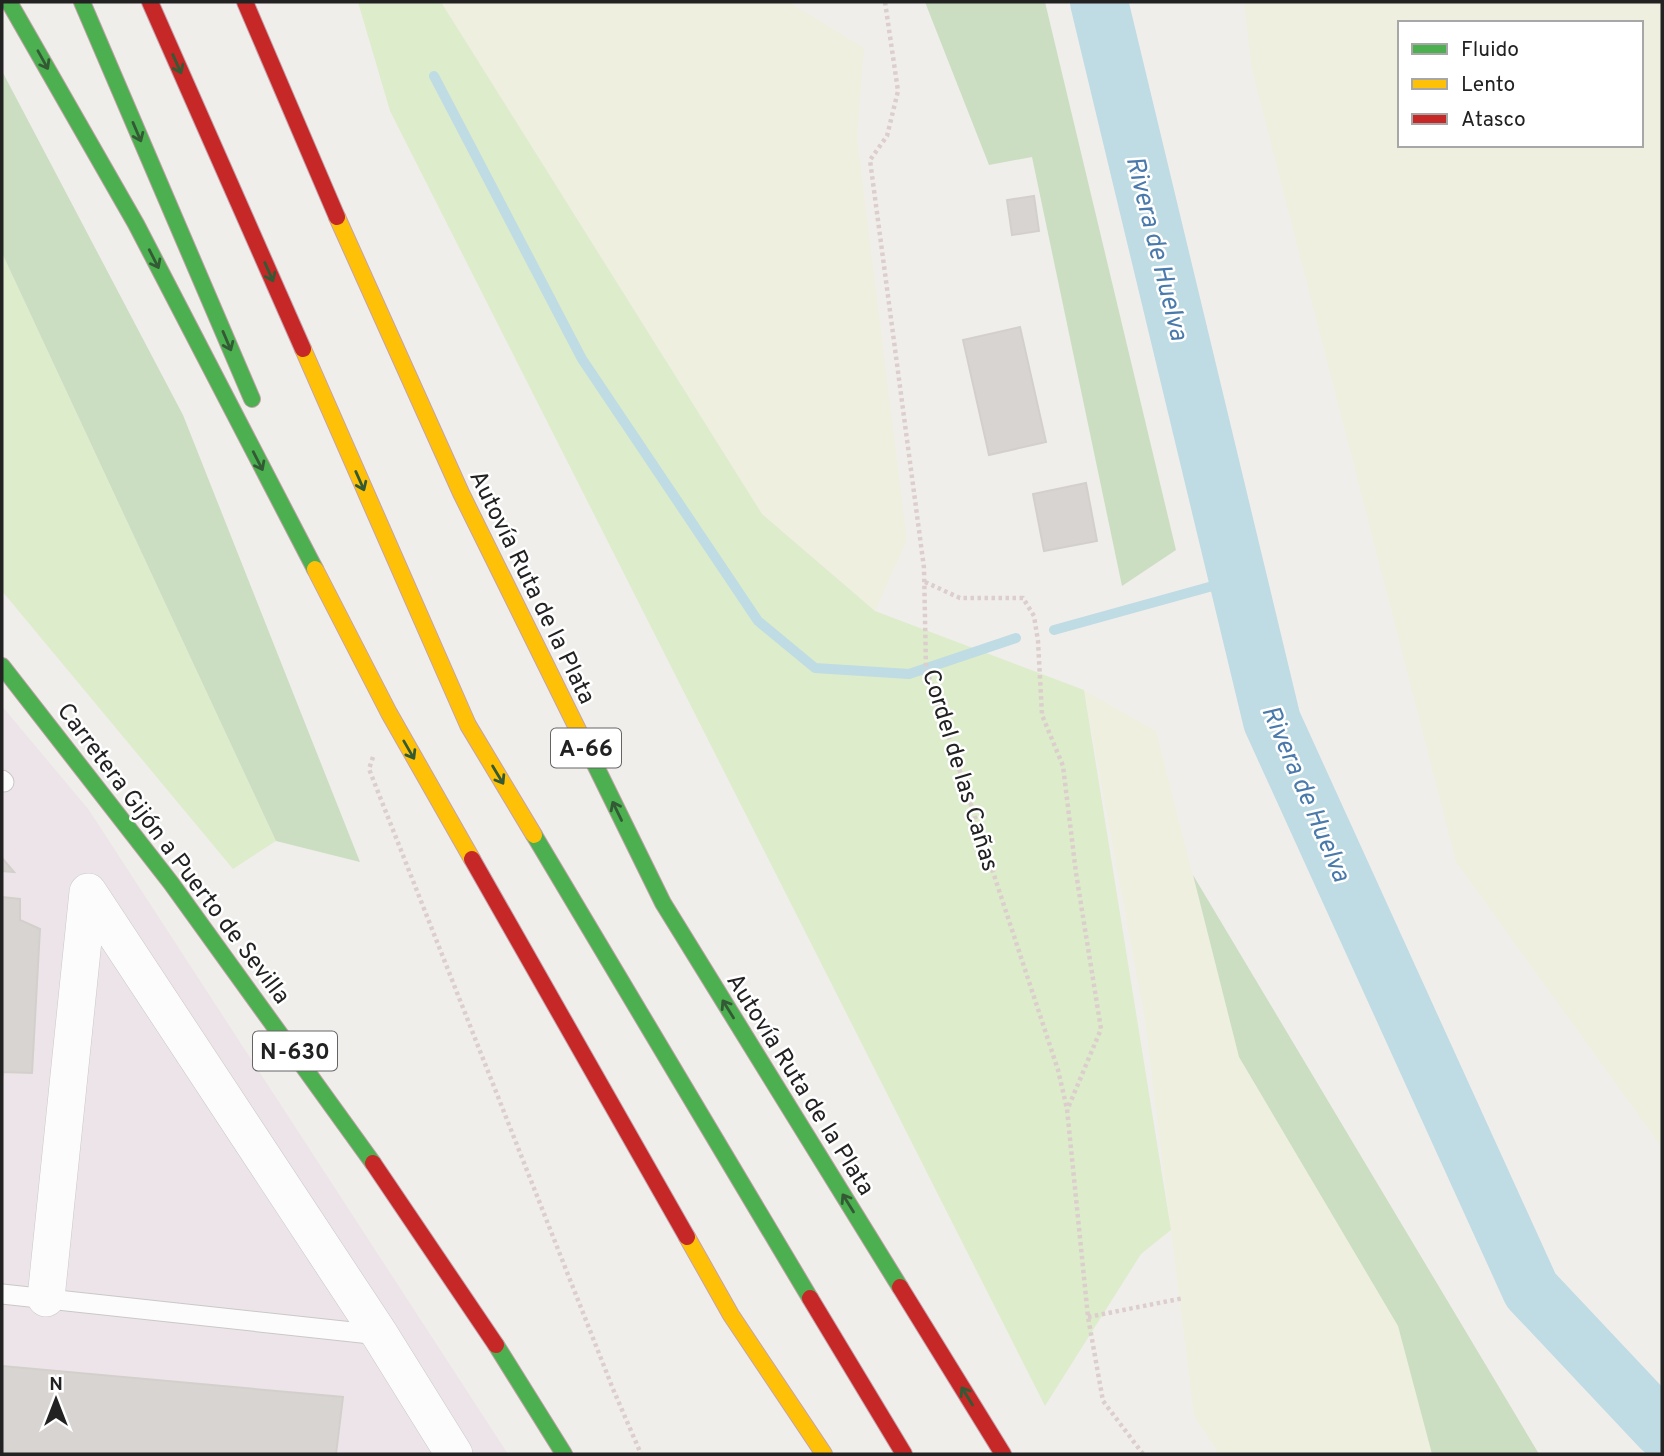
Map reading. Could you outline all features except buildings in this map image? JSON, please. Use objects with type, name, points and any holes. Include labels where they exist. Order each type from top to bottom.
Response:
[{"type":"highway","points":[[9,2],[136,224],[389,713],[731,1315],[824,1454]]},
{"type":"highway","points":[[82,2],[256,407]]},
{"type":"highway","points":[[150,2],[468,725],[905,1454]]},
{"type":"highway","name":"Autovía Ruta de la Plata","points":[[245,2],[344,233],[461,493],[663,903],[1003,1454]]},
{"type":"highway","points":[[290,66],[344,233]]},
{"type":"highway","points":[[289,484],[389,713]]},
{"type":"highway","name":"Carretera Gijón a Puerto de Sevilla","points":[[2,666],[227,956],[418,1227],[564,1454]]},
{"type":"street","points":[[46,1298],[88,892],[380,1335],[454,1454]]},
{"type":"lane","points":[[2,1294],[380,1335]]},
{"type":"path","name":"Cordel de las Cañas","points":[[885,2],[898,91],[887,136],[870,160],[925,582],[926,668],[1058,1070],[1067,1109],[1088,1317],[1103,1401],[1143,1454]]},
{"type":"path","points":[[925,582],[960,598],[1023,598],[1034,616],[1042,715],[1063,766],[1076,873],[1101,1029],[1067,1109]]},
{"type":"path","points":[[389,713],[369,769],[641,1454]]},
{"type":"path","points":[[1088,1317],[1184,1298]]},
{"type":"shaded area","points":[[2,706],[89,810],[508,1454],[2,1454]]},
{"type":"green space","points":[[358,2],[441,2],[762,514],[875,611],[1084,690],[1171,1230],[1141,1254],[1045,1406],[390,111]]},
{"type":"green space","points":[[441,2],[789,2],[864,48],[857,137],[907,540],[875,611],[762,514]]},
{"type":"green space","points":[[925,2],[1045,2],[1176,550],[1122,586],[1032,157],[989,165]]},
{"type":"green space","points":[[1244,2],[1662,2],[1662,1148],[1456,862],[1252,70]]},
{"type":"green space","points":[[2,71],[183,415],[360,862],[276,841],[2,253]]},
{"type":"green space","points":[[2,253],[276,841],[233,869],[2,591]]},
{"type":"green space","points":[[1084,690],[1156,731],[1239,1057],[1398,1326],[1432,1454],[1219,1454],[1194,1416],[1145,1020]]},
{"type":"green space","points":[[1193,875],[1539,1454],[1432,1454],[1398,1326],[1239,1057]]},
{"type":"waterway","name":"Rivera de Huelva","points":[[1099,2],[1272,721],[1531,1290],[1662,1429]]},
{"type":"waterway","points":[[434,76],[582,359],[758,621],[815,668],[909,674],[1016,638]]},
{"type":"waterway","points":[[1054,630],[1238,579]]},
{"type":"traffic: fast","points":[[9,2],[136,224],[315,569]]},
{"type":"traffic: fast","points":[[82,2],[252,399]]},
{"type":"traffic: fast","points":[[2,666],[171,883],[373,1163]]},
{"type":"traffic: fast","points":[[580,734],[663,903],[900,1287]]},
{"type":"traffic: fast","points":[[534,835],[810,1298]]},
{"type":"traffic: fast","points":[[496,1345],[564,1454]]},
{"type":"traffic: slow","points":[[337,217],[461,493],[580,734]]},
{"type":"traffic: slow","points":[[303,349],[468,725],[534,835]]},
{"type":"traffic: slow","points":[[315,569],[389,713],[472,859]]},
{"type":"traffic: slow","points":[[687,1237],[731,1315],[824,1454]]},
{"type":"traffic: jam","points":[[150,2],[303,349]]},
{"type":"traffic: jam","points":[[245,2],[337,217]]},
{"type":"traffic: jam","points":[[472,859],[687,1237]]},
{"type":"traffic: jam","points":[[373,1163],[496,1345]]},
{"type":"traffic: jam","points":[[900,1287],[1003,1454]]},
{"type":"traffic: jam","points":[[810,1298],[904,1454]]}]
